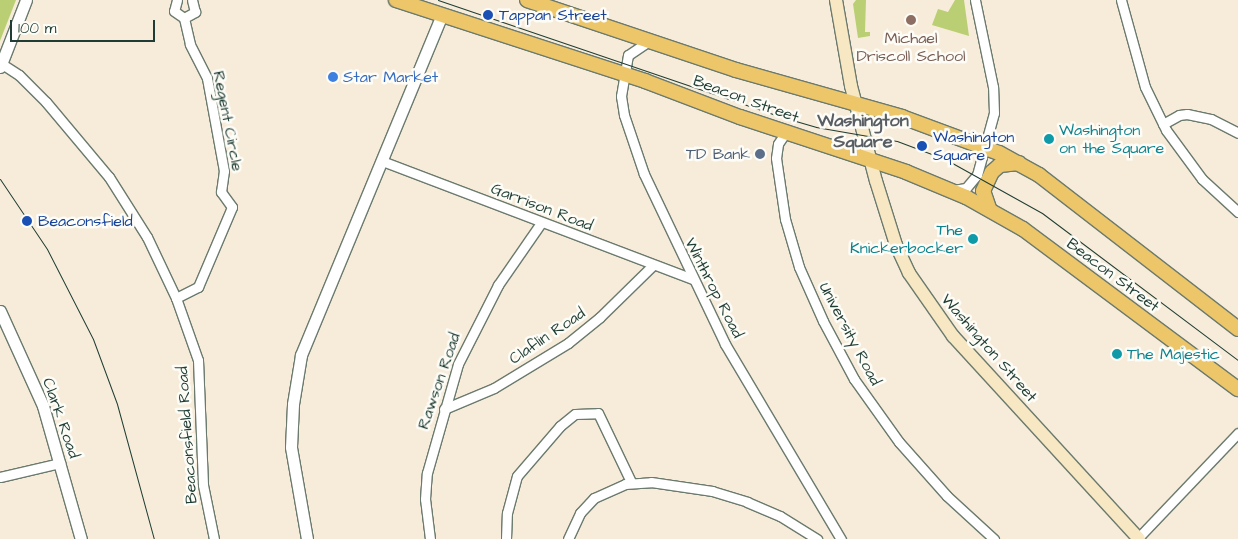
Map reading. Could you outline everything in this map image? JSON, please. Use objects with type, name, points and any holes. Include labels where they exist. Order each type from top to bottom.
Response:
[{"type":"main road","name":"Beacon Street","points":[[396,0],[624,74],[786,132],[871,160],[951,190],[989,208],[1034,237],[1238,389]]},
{"type":"main road","name":"Beacon Street","points":[[527,0],[649,41],[918,122],[987,148],[1020,163],[1238,329]]},
{"type":"main road","name":"Washington Street","points":[[836,0],[856,104],[896,245],[933,311],[1138,538]]},
{"type":"main road","points":[[989,208],[983,191],[992,172],[1000,165],[1020,163]]},
{"type":"street","points":[[1,65],[26,0]]},
{"type":"street","name":"Regent Circle","points":[[176,298],[198,286],[232,207],[221,192],[224,171],[207,78],[190,44],[184,18],[174,11],[177,0]]},
{"type":"street","points":[[184,18],[195,12],[192,0]]},
{"type":"street","points":[[951,190],[966,188],[974,180],[987,148],[994,95],[975,0]]},
{"type":"street","points":[[1121,0],[1145,87],[1163,124],[1194,170],[1238,212]]},
{"type":"street","points":[[307,539],[291,447],[293,404],[301,355],[442,15]]},
{"type":"street","name":"Winthrop Road","points":[[649,41],[629,52],[624,74],[622,106],[655,202],[692,279],[758,403],[841,539]]},
{"type":"street","name":"Beaconsfield Road","points":[[1,65],[17,73],[46,102],[109,177],[139,223],[176,298],[198,366],[202,476],[214,539]]},
{"type":"street","points":[[1163,124],[1179,115],[1187,114],[1211,119],[1238,133]]},
{"type":"street","name":"University Road","points":[[786,132],[778,144],[776,158],[785,218],[799,267],[823,321],[854,379],[899,442],[947,496],[994,539]]},
{"type":"street","name":"Garrison Road","points":[[382,161],[652,266],[692,279]]},
{"type":"street","name":"Rawson Road","points":[[430,539],[425,485],[444,409],[470,335],[506,274],[541,223]]},
{"type":"street","name":"Claflin Road","points":[[444,409],[494,388],[568,343],[600,317],[652,266]]},
{"type":"street","name":"Clark Road","points":[[0,311],[43,406],[81,539]]},
{"type":"street","points":[[506,539],[507,513],[518,474],[570,417],[585,411],[598,413],[631,482]]},
{"type":"street","points":[[1138,538],[1238,434]]},
{"type":"street","points":[[0,477],[60,463]]},
{"type":"street","points":[[568,539],[575,521],[591,500],[631,482],[667,483],[726,495],[774,513],[817,539]]},
{"type":"green space","points":[[0,0],[16,0],[0,41]]},
{"type":"green space","points":[[856,0],[866,0],[865,32],[870,32],[870,36],[858,38],[853,4]]},
{"type":"green space","points":[[955,0],[964,0],[969,36],[932,25],[938,9],[948,12]]},
{"type":"tram line","points":[[438,0],[775,115],[816,127],[897,141],[945,159],[1042,213],[1238,360]]},
{"type":"tram line","points":[[0,179],[47,249],[93,339],[117,404],[154,539]]},
{"type":"place","name":"Tappan Street","points":[[488,15]]},
{"type":"place","name":"Michael Driscoll School","points":[[911,20]]},
{"type":"place","name":"Star Market","points":[[333,77]]},
{"type":"place","name":"Washington on the Square","points":[[1049,139]]},
{"type":"place","name":"Washington Square","points":[[922,146]]},
{"type":"place","name":"TD Bank","points":[[760,154]]},
{"type":"place","name":"Beaconsfield","points":[[27,221]]},
{"type":"place","name":"The Knickerbocker","points":[[973,239]]},
{"type":"place","name":"The Majestic","points":[[1117,354]]},
{"type":"district","name":"Washington Square","points":[[863,132]]}]
